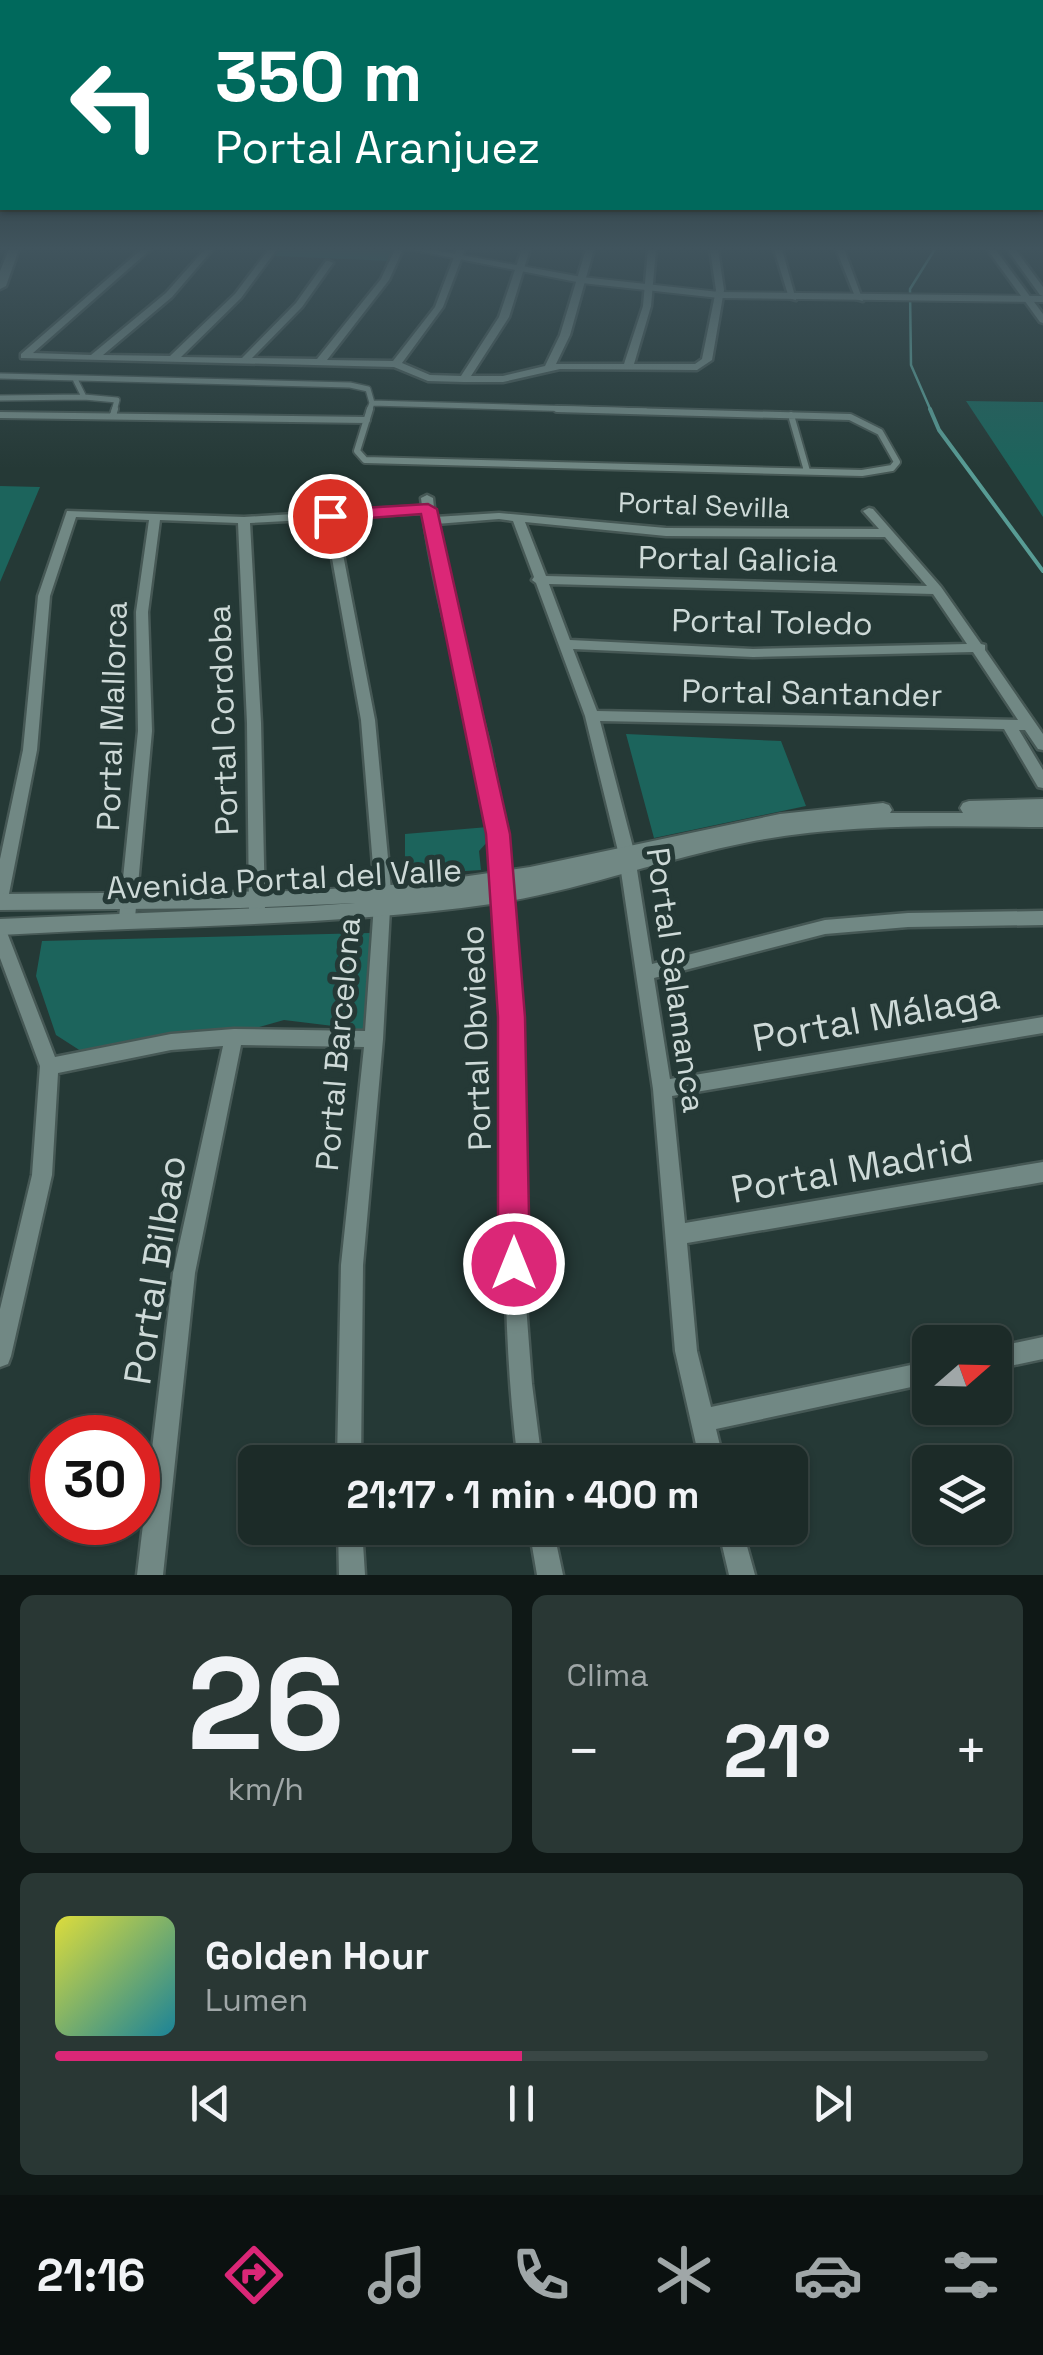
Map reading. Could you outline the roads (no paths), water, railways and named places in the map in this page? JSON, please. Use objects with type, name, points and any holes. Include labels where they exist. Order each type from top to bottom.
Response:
[{"type":"street","points":[[63,322],[24,356],[396,364],[428,378],[464,379],[503,379],[550,367],[702,366],[707,360],[714,322]]},
{"type":"street","points":[[93,358],[136,322]]},
{"type":"street","points":[[173,359],[211,322]]},
{"type":"street","points":[[246,359],[282,322]]},
{"type":"street","points":[[321,361],[351,322]]},
{"type":"street","points":[[396,364],[428,322]]},
{"type":"street","points":[[464,379],[500,322]]},
{"type":"street","points":[[550,367],[566,322]]},
{"type":"street","points":[[628,366],[640,322]]},
{"type":"street","name":"Portal Sevilla","points":[[0,900],[30,750],[44,596],[71,513],[244,520],[429,509],[684,532],[889,532]]},
{"type":"street","name":"Portal Obviedo","points":[[429,509],[479,727],[502,887],[512,1017],[515,1328],[528,1445]]},
{"type":"street","points":[[869,512],[937,590],[1043,746]]},
{"type":"street","name":"Portal Mallorca","points":[[128,909],[145,731],[142,612],[155,516]]},
{"type":"street","name":"Portal Barcelona","points":[[330,516],[368,720],[383,899],[352,1265],[349,1445]]},
{"type":"street","name":"Portal Cordoba","points":[[244,520],[257,908]]},
{"type":"street","name":"Portal Salamanca","points":[[518,520],[592,716],[628,858],[662,1089],[686,1351],[708,1445]]},
{"type":"street","name":"Portal Galicia","points":[[538,580],[937,590]]},
{"type":"street","name":"Portal Toledo","points":[[564,644],[753,653],[980,648]]},
{"type":"street","name":"Portal Santander","points":[[592,716],[1030,725]]},
{"type":"street","points":[[1009,725],[1043,782]]},
{"type":"street","name":"Avenida Portal del Valle","points":[[0,900],[128,909],[257,908],[383,899],[502,887],[816,813],[1043,806]]},
{"type":"street","name":"Avenida Portal del Valle","points":[[628,858],[786,829],[927,820],[1043,820]]},
{"type":"street","name":"Avenida Portal del Valle","points":[[0,931],[128,909]]},
{"type":"street","points":[[646,973],[825,928],[908,920],[1043,918]]},
{"type":"street","points":[[0,931],[49,1066],[42,1175],[0,1356]]},
{"type":"street","name":"Portal Málaga","points":[[662,1089],[1043,1025]]},
{"type":"street","points":[[49,1066],[137,1047],[234,1037],[374,1039]]},
{"type":"street","name":"Portal Bilbao","points":[[150,1575],[184,1273],[234,1037]]},
{"type":"street","name":"Portal Madrid","points":[[674,1236],[1043,1172]]},
{"type":"street","points":[[1012,1354],[1043,1348]]},
{"type":"street","points":[[701,1420],[912,1376]]},
{"type":"street","points":[[351,1545],[352,1575]]},
{"type":"street","points":[[545,1545],[550,1575]]},
{"type":"street","points":[[734,1545],[742,1575]]},
{"type":"lane","points":[[0,376],[350,385],[368,389],[372,403],[357,451],[365,460],[806,472],[873,472],[892,468],[896,462],[891,446],[870,422],[792,416],[372,403]]},
{"type":"lane","points":[[74,378],[84,397]]},
{"type":"lane","points":[[0,398],[117,400],[113,415]]},
{"type":"lane","points":[[0,415],[367,420]]},
{"type":"lane","points":[[792,416],[806,472]]},
{"type":"waterway","points":[[910,322],[911,365],[931,411]]},
{"type":"waterway","points":[[930,409],[939,430],[1043,571]]}]
